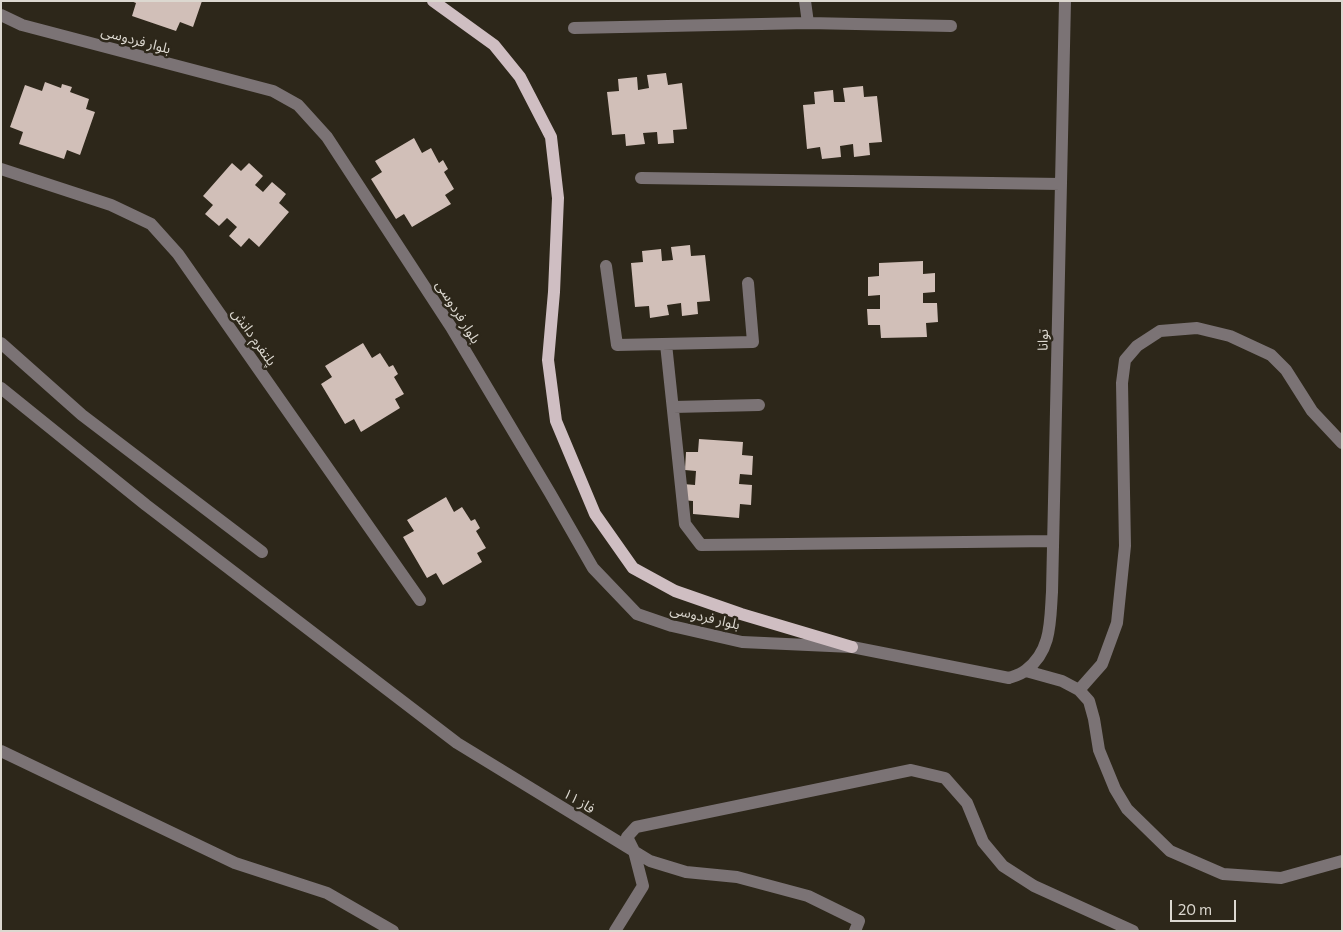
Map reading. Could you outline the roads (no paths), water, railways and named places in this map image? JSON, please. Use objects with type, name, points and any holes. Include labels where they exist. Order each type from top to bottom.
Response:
[{"type":"main road","name":"بلوار فردوسی","points":[[433,1],[494,45],[520,77],[550,137],[558,198],[554,292],[548,360],[556,421],[595,514],[633,568],[675,591],[740,614],[852,646]]},
{"type":"street","points":[[805,1],[808,23]]},
{"type":"street","name":"توانا","points":[[1026,671],[1039,658],[1049,636],[1052,592],[1065,1]]},
{"type":"street","name":"بلوار فردوسی","points":[[1,15],[22,25],[273,91],[298,105],[327,137],[450,327],[593,568],[637,614],[672,626],[742,642],[852,646],[1009,678],[1026,671]]},
{"type":"street","points":[[574,28],[808,23],[951,26]]},
{"type":"street","name":"پلتفرم دانش","points":[[1,169],[111,205],[151,224],[178,254],[420,600]]},
{"type":"street","points":[[641,178],[1061,184]]},
{"type":"street","points":[[606,266],[617,345],[753,342],[748,282]]},
{"type":"street","points":[[1079,690],[1102,664],[1117,623],[1125,546],[1122,383],[1125,360],[1137,346],[1160,331],[1197,328],[1230,336],[1271,355],[1286,370],[1312,412],[1342,443]]},
{"type":"street","points":[[1,344],[82,415],[262,552]]},
{"type":"street","points":[[666,344],[685,524],[701,545],[1053,541]]},
{"type":"street","name":"فاز ۱۱","points":[[1,388],[146,505],[457,743],[650,861],[686,872],[738,877],[808,896],[859,921],[855,931]]},
{"type":"street","points":[[673,406],[759,405]]},
{"type":"street","points":[[1026,671],[1062,681],[1079,690],[1089,701],[1099,750],[1115,789],[1127,809],[1170,851],[1223,874],[1281,878],[1342,861]]},
{"type":"street","points":[[1,752],[235,863],[327,893],[393,931]]},
{"type":"street","points":[[615,931],[643,886],[634,852],[627,837],[636,827],[911,770],[945,778],[967,803],[983,842],[1003,866],[1034,886],[1133,931]]}]
